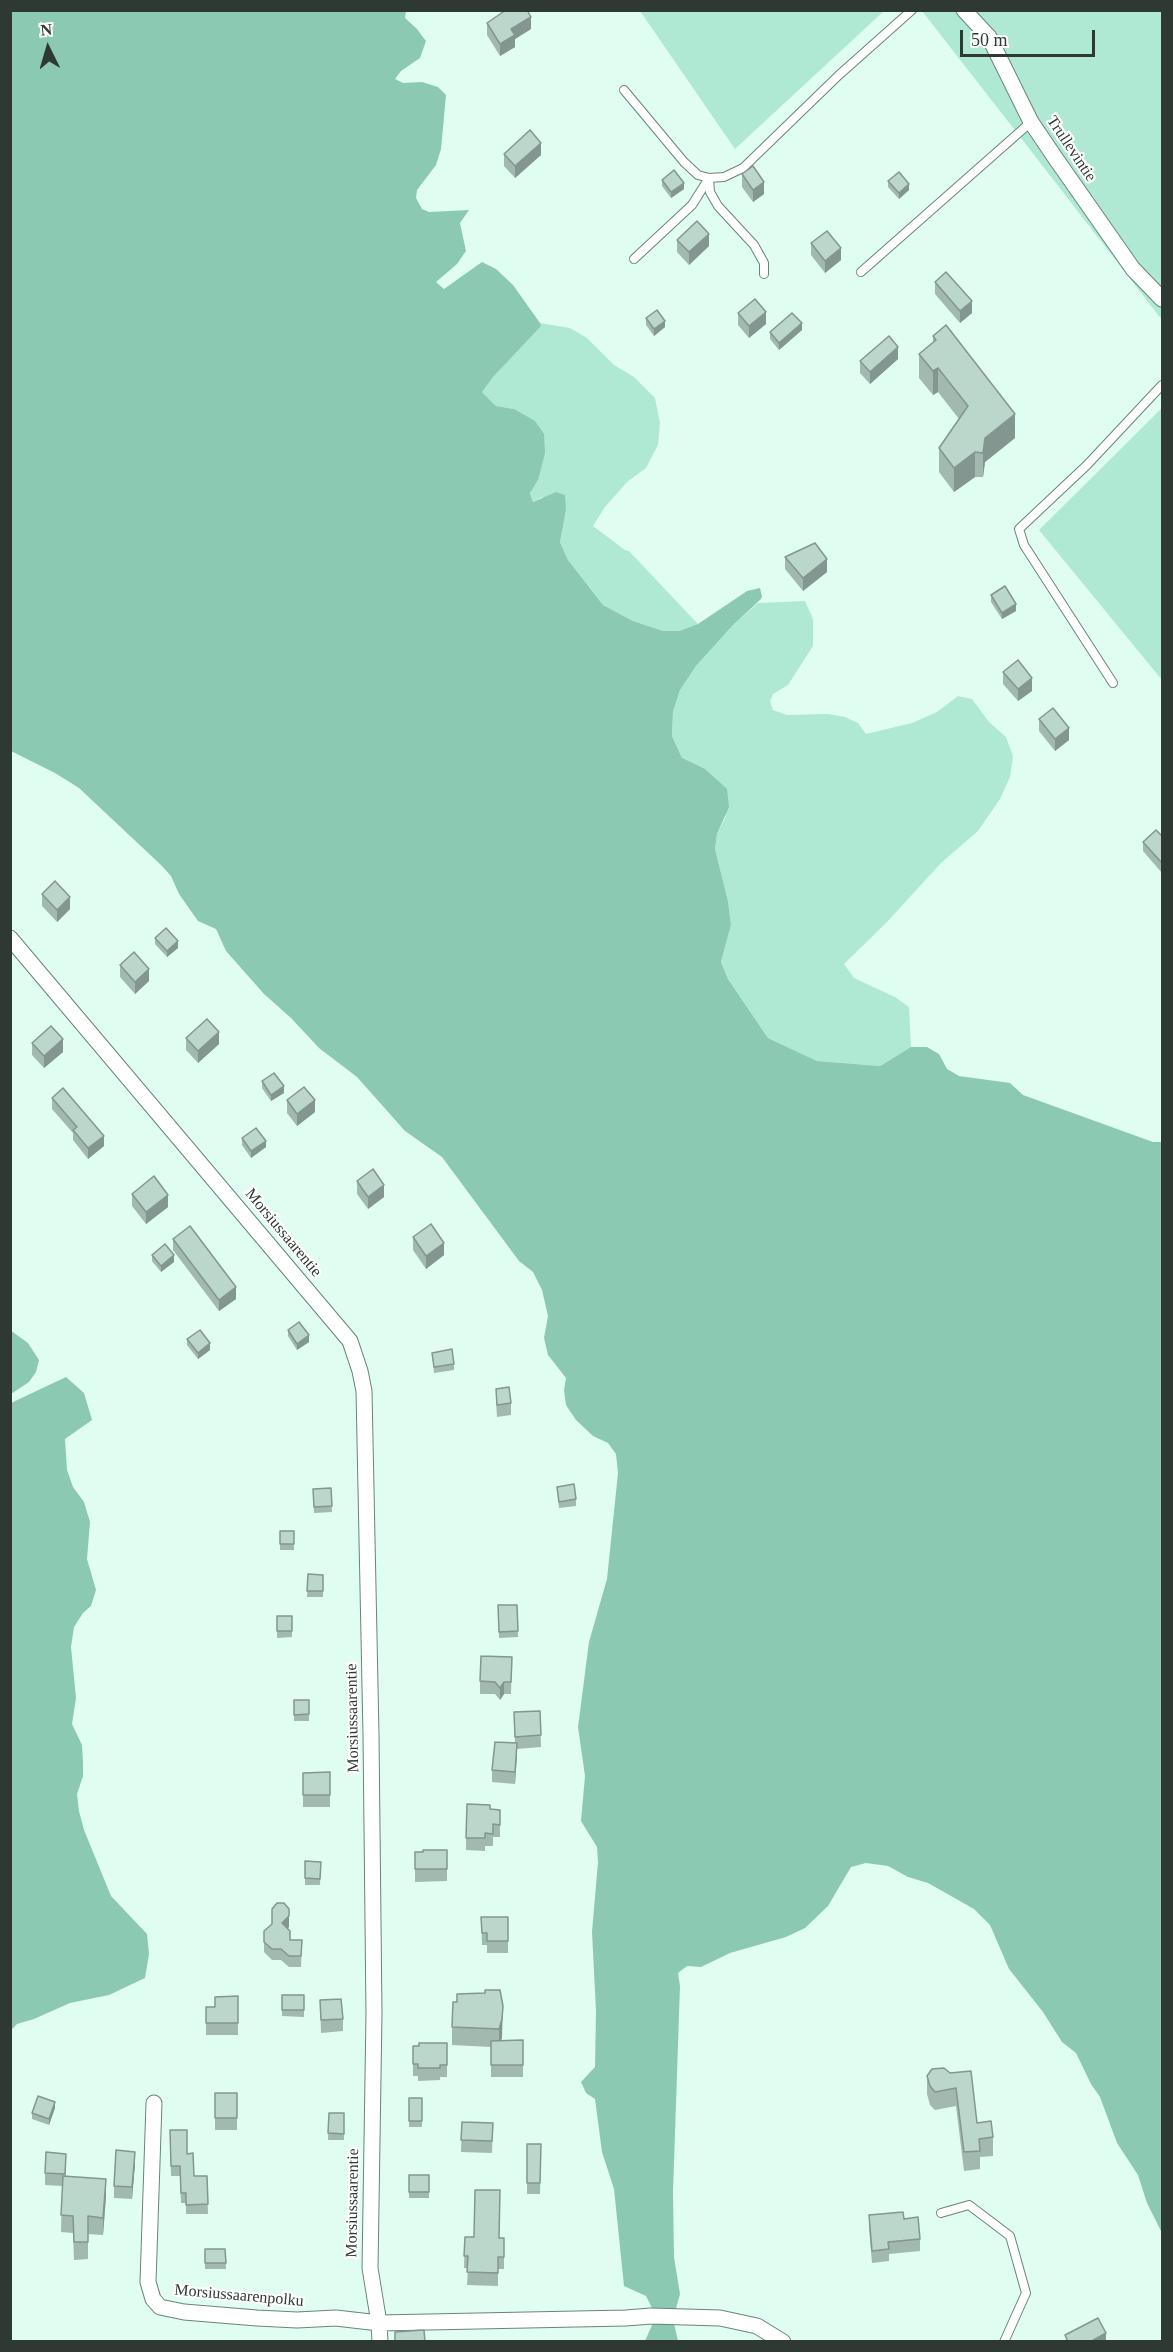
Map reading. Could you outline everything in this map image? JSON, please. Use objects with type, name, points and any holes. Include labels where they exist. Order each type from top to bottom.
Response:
[{"type":"street","name":"Trullevintie","points":[[964,10],[989,36],[1031,122],[1133,269],[1162,299]]},
{"type":"street","name":"Morsiussaarentie","points":[[10,938],[350,1341],[360,1371],[364,1391],[372,1793],[374,2014],[370,2268],[380,2342]]},
{"type":"street","name":"Morsiussaarenpolku","points":[[154,2103],[148,2282],[153,2299],[160,2307],[184,2312],[257,2318],[297,2320],[336,2318],[379,2323]]},
{"type":"street","points":[[379,2323],[678,2316],[720,2318],[757,2326],[783,2342]]},
{"type":"lane","points":[[624,90],[684,162],[698,175],[709,178],[724,177],[742,168],[839,75],[912,10]]},
{"type":"lane","points":[[861,272],[1031,122]]},
{"type":"lane","points":[[634,259],[692,205],[709,178]]},
{"type":"lane","points":[[709,178],[710,192],[718,206],[754,245],[764,263],[764,274]]},
{"type":"lane","points":[[1113,683],[1024,545],[1019,529],[1095,458],[1162,385]]},
{"type":"lane","points":[[941,2213],[969,2205],[1010,2236],[1026,2293],[1004,2342]]},
{"type":"shaded area","points":[[10,11],[406,11],[405,18],[426,41],[420,58],[401,71],[395,79],[403,83],[422,82],[438,87],[446,95],[441,149],[436,165],[417,190],[416,198],[422,209],[429,212],[469,210],[460,223],[466,251],[457,264],[436,282],[444,289],[482,262],[496,269],[513,285],[540,323],[541,326],[482,392],[496,406],[514,409],[535,421],[544,434],[545,453],[538,480],[530,493],[533,502],[556,492],[565,495],[566,510],[560,542],[568,560],[603,605],[633,621],[663,631],[679,631],[698,624],[747,591],[760,588],[762,597],[760,600],[732,626],[696,666],[680,690],[673,712],[672,736],[682,758],[705,769],[727,789],[729,807],[717,834],[715,849],[728,901],[731,925],[721,962],[728,979],[768,1038],[817,1061],[880,1066],[911,1047],[927,1047],[939,1054],[947,1069],[959,1076],[1010,1083],[1023,1095],[1153,1142],[1162,1142],[1162,2233],[1147,2203],[1138,2175],[1117,2143],[1100,2097],[1076,2053],[1062,2042],[1043,2012],[1009,1969],[990,1925],[974,1909],[928,1883],[908,1877],[888,1866],[866,1863],[851,1867],[828,1906],[805,1928],[786,1937],[730,1953],[701,1967],[687,1966],[678,1973],[680,1986],[673,2192],[674,2257],[680,2294],[673,2319],[678,2341],[645,2341],[656,2316],[646,2296],[624,2286],[614,2189],[602,2152],[595,2099],[586,2093],[581,2082],[595,2067],[596,2011],[592,1932],[598,1862],[597,1847],[581,1821],[585,1776],[578,1727],[589,1642],[607,1579],[618,1473],[616,1454],[608,1443],[593,1436],[576,1420],[566,1405],[564,1390],[566,1378],[548,1355],[544,1338],[548,1316],[542,1290],[533,1272],[519,1261],[442,1157],[405,1131],[357,1077],[319,1048],[264,994],[226,951],[216,929],[198,921],[179,894],[171,876],[161,865],[79,788],[11,751]]},
{"type":"shaded area","points":[[640,11],[884,11],[735,149]]},
{"type":"shaded area","points":[[922,11],[1162,11],[1162,320],[1028,147]]},
{"type":"shaded area","points":[[540,323],[570,328],[587,338],[614,365],[634,377],[655,398],[660,423],[658,445],[646,468],[627,482],[605,507],[593,526],[629,551],[698,624],[679,631],[663,631],[633,621],[603,605],[568,560],[560,542],[566,510],[542,497],[533,502],[530,492],[538,480],[514,409],[496,406],[482,392],[540,326]]},
{"type":"shaded area","points":[[1162,408],[1162,680],[1039,530]]},
{"type":"shaded area","points":[[805,601],[813,619],[813,646],[788,685],[773,694],[770,701],[773,710],[787,715],[828,714],[845,717],[858,723],[866,734],[912,723],[937,712],[958,696],[972,699],[989,722],[1006,737],[1013,756],[1010,777],[1000,799],[978,831],[941,863],[887,922],[844,964],[854,978],[895,997],[909,1007],[911,1047],[880,1066],[817,1061],[768,1038],[728,979],[721,962],[731,925],[728,901],[715,849],[717,834],[726,816],[682,758],[672,736],[673,712],[680,690],[696,666],[732,626],[758,603]]},
{"type":"shaded area","points":[[10,1330],[28,1343],[39,1360],[36,1372],[29,1382],[11,1394]]},
{"type":"shaded area","points":[[66,1377],[84,1393],[92,1420],[65,1439],[67,1470],[73,1487],[84,1502],[90,1522],[87,1559],[96,1590],[91,1606],[83,1613],[74,1627],[71,1647],[76,1698],[72,1724],[82,1745],[83,1762],[83,1776],[77,1794],[79,1811],[84,1830],[111,1896],[147,1934],[149,1954],[145,1978],[109,1995],[70,2003],[17,2024],[11,2030],[11,1403]]},
{"type":"building","points":[[506,10],[527,10],[531,17],[511,29],[515,35],[500,44],[487,23]]},
{"type":"building","points":[[530,130],[541,143],[515,166],[504,154]]},
{"type":"building","points":[[753,166],[764,182],[753,190],[742,174]]},
{"type":"building","points":[[674,170],[684,183],[671,192],[662,180]]},
{"type":"building","points":[[899,172],[909,184],[899,193],[888,181]]},
{"type":"building","points":[[697,221],[709,234],[689,252],[677,240]]},
{"type":"building","points":[[827,231],[841,248],[825,261],[811,243]]},
{"type":"building","points":[[946,272],[972,301],[960,311],[935,282]]},
{"type":"building","points":[[755,299],[766,312],[749,326],[738,313]]},
{"type":"building","points":[[657,310],[665,321],[654,329],[646,318]]},
{"type":"building","points":[[792,313],[802,323],[779,343],[770,332]]},
{"type":"building","points":[[946,325],[1015,414],[985,438],[983,453],[975,452],[954,468],[939,448],[968,406],[938,368],[933,371],[919,354],[936,340],[933,336]]},
{"type":"building","points":[[889,336],[898,347],[870,372],[860,361]]},
{"type":"building","points":[[815,543],[827,559],[803,578],[785,557]]},
{"type":"building","points":[[1005,586],[1016,604],[1002,613],[991,595]]},
{"type":"building","points":[[1018,660],[1032,678],[1018,689],[1003,672]]},
{"type":"building","points":[[1053,708],[1069,728],[1055,739],[1039,719]]},
{"type":"building","points":[[1156,830],[1162,836],[1162,863],[1143,842]]},
{"type":"building","points":[[55,881],[70,897],[57,910],[42,894]]},
{"type":"building","points":[[166,928],[178,941],[167,951],[155,938]]},
{"type":"building","points":[[134,952],[149,969],[135,982],[120,965]]},
{"type":"building","points":[[207,1019],[219,1032],[198,1051],[186,1038]]},
{"type":"building","points":[[51,1026],[63,1039],[44,1056],[32,1043]]},
{"type":"building","points":[[274,1073],[284,1086],[271,1095],[262,1081]]},
{"type":"building","points":[[304,1087],[315,1100],[297,1114],[287,1100]]},
{"type":"building","points":[[63,1088],[104,1136],[88,1148],[73,1130],[77,1127],[52,1098]]},
{"type":"building","points":[[256,1128],[266,1141],[251,1151],[242,1138]]},
{"type":"building","points":[[373,1169],[384,1185],[368,1197],[357,1181]]},
{"type":"building","points":[[154,1176],[168,1195],[146,1212],[132,1194]]},
{"type":"building","points":[[431,1224],[444,1243],[426,1256],[413,1237]]},
{"type":"building","points":[[190,1226],[236,1287],[219,1300],[173,1239]]},
{"type":"building","points":[[165,1244],[174,1255],[161,1266],[152,1255]]},
{"type":"building","points":[[299,1322],[309,1335],[297,1344],[288,1330]]},
{"type":"building","points":[[200,1330],[210,1343],[198,1353],[187,1339]]},
{"type":"building","points":[[452,1349],[454,1364],[434,1367],[432,1353]]},
{"type":"building","points":[[509,1387],[511,1403],[497,1405],[496,1389]]},
{"type":"building","points":[[574,1484],[576,1499],[559,1502],[557,1487]]},
{"type":"building","points":[[331,1488],[332,1506],[314,1507],[313,1489]]},
{"type":"building","points":[[280,1531],[294,1531],[294,1544],[280,1544]]},
{"type":"building","points":[[308,1574],[323,1575],[323,1591],[307,1591]]},
{"type":"building","points":[[498,1605],[517,1605],[518,1631],[499,1632]]},
{"type":"building","points":[[277,1616],[292,1616],[292,1631],[277,1631]]},
{"type":"building","points":[[481,1656],[512,1657],[511,1682],[504,1682],[500,1688],[495,1682],[480,1681]]},
{"type":"building","points":[[294,1700],[309,1700],[309,1714],[294,1715]]},
{"type":"building","points":[[540,1711],[541,1735],[515,1737],[514,1712]]},
{"type":"building","points":[[495,1742],[517,1743],[515,1772],[492,1770]]},
{"type":"building","points":[[330,1772],[330,1795],[303,1795],[303,1773]]},
{"type":"building","points":[[467,1804],[490,1805],[490,1809],[500,1810],[500,1825],[493,1824],[493,1834],[485,1833],[485,1838],[466,1838]]},
{"type":"building","points":[[423,1850],[447,1850],[447,1869],[415,1869],[415,1852],[423,1852]]},
{"type":"building","points":[[305,1861],[321,1862],[320,1879],[305,1878]]},
{"type":"building","points":[[277,1903],[284,1903],[289,1909],[289,1916],[282,1923],[290,1931],[290,1940],[302,1940],[301,1956],[289,1956],[281,1949],[272,1949],[264,1942],[264,1931],[272,1924],[272,1909]]},
{"type":"building","points":[[481,1917],[508,1917],[508,1941],[487,1941],[487,1933],[482,1933]]},
{"type":"building","points":[[485,1990],[500,1990],[503,2006],[499,2029],[452,2027],[453,2002],[457,2002],[457,1994],[485,1993]]},
{"type":"building","points":[[282,1995],[304,1995],[304,2010],[282,2010]]},
{"type":"building","points":[[238,1996],[238,2023],[206,2023],[206,2007],[215,2007],[215,1997]]},
{"type":"building","points":[[341,1999],[343,2019],[321,2020],[320,2000]]},
{"type":"building","points":[[523,2040],[523,2065],[491,2065],[491,2041]]},
{"type":"building","points":[[419,2043],[447,2043],[447,2065],[440,2065],[440,2068],[418,2068],[418,2064],[413,2064],[413,2046],[419,2046]]},
{"type":"building","points":[[944,2068],[950,2073],[971,2071],[977,2123],[991,2121],[993,2137],[979,2139],[980,2151],[964,2152],[956,2088],[935,2092],[930,2086],[927,2076],[932,2069]]},
{"type":"building","points":[[215,2093],[237,2093],[237,2118],[215,2118]]},
{"type":"building","points":[[38,2096],[55,2102],[49,2119],[32,2113]]},
{"type":"building","points":[[409,2098],[422,2098],[422,2121],[409,2121]]},
{"type":"building","points":[[329,2113],[344,2113],[344,2134],[328,2133]]},
{"type":"building","points":[[462,2122],[493,2123],[492,2141],[461,2140]]},
{"type":"building","points":[[170,2130],[187,2130],[187,2154],[193,2153],[194,2176],[207,2176],[208,2204],[186,2205],[186,2193],[181,2193],[180,2166],[171,2166]]},
{"type":"building","points":[[527,2144],[541,2144],[540,2183],[527,2183]]},
{"type":"building","points":[[116,2150],[135,2152],[132,2187],[114,2186]]},
{"type":"building","points":[[46,2152],[66,2154],[65,2174],[45,2173]]},
{"type":"building","points":[[409,2175],[429,2175],[429,2192],[409,2192]]},
{"type":"building","points":[[63,2176],[106,2179],[103,2218],[88,2216],[88,2242],[74,2242],[73,2216],[61,2215]]},
{"type":"building","points":[[475,2190],[500,2190],[499,2238],[504,2238],[504,2257],[498,2257],[498,2273],[467,2272],[468,2256],[464,2256],[465,2237],[474,2237]]},
{"type":"building","points":[[903,2212],[904,2219],[918,2217],[920,2239],[888,2242],[889,2249],[872,2251],[869,2215]]},
{"type":"building","points":[[205,2249],[225,2249],[226,2263],[205,2263]]},
{"type":"building","points":[[1098,2318],[1106,2333],[1090,2342],[1068,2342],[1065,2335]]},
{"type":"building","points":[[424,2330],[425,2342],[395,2342],[395,2332]]}]
